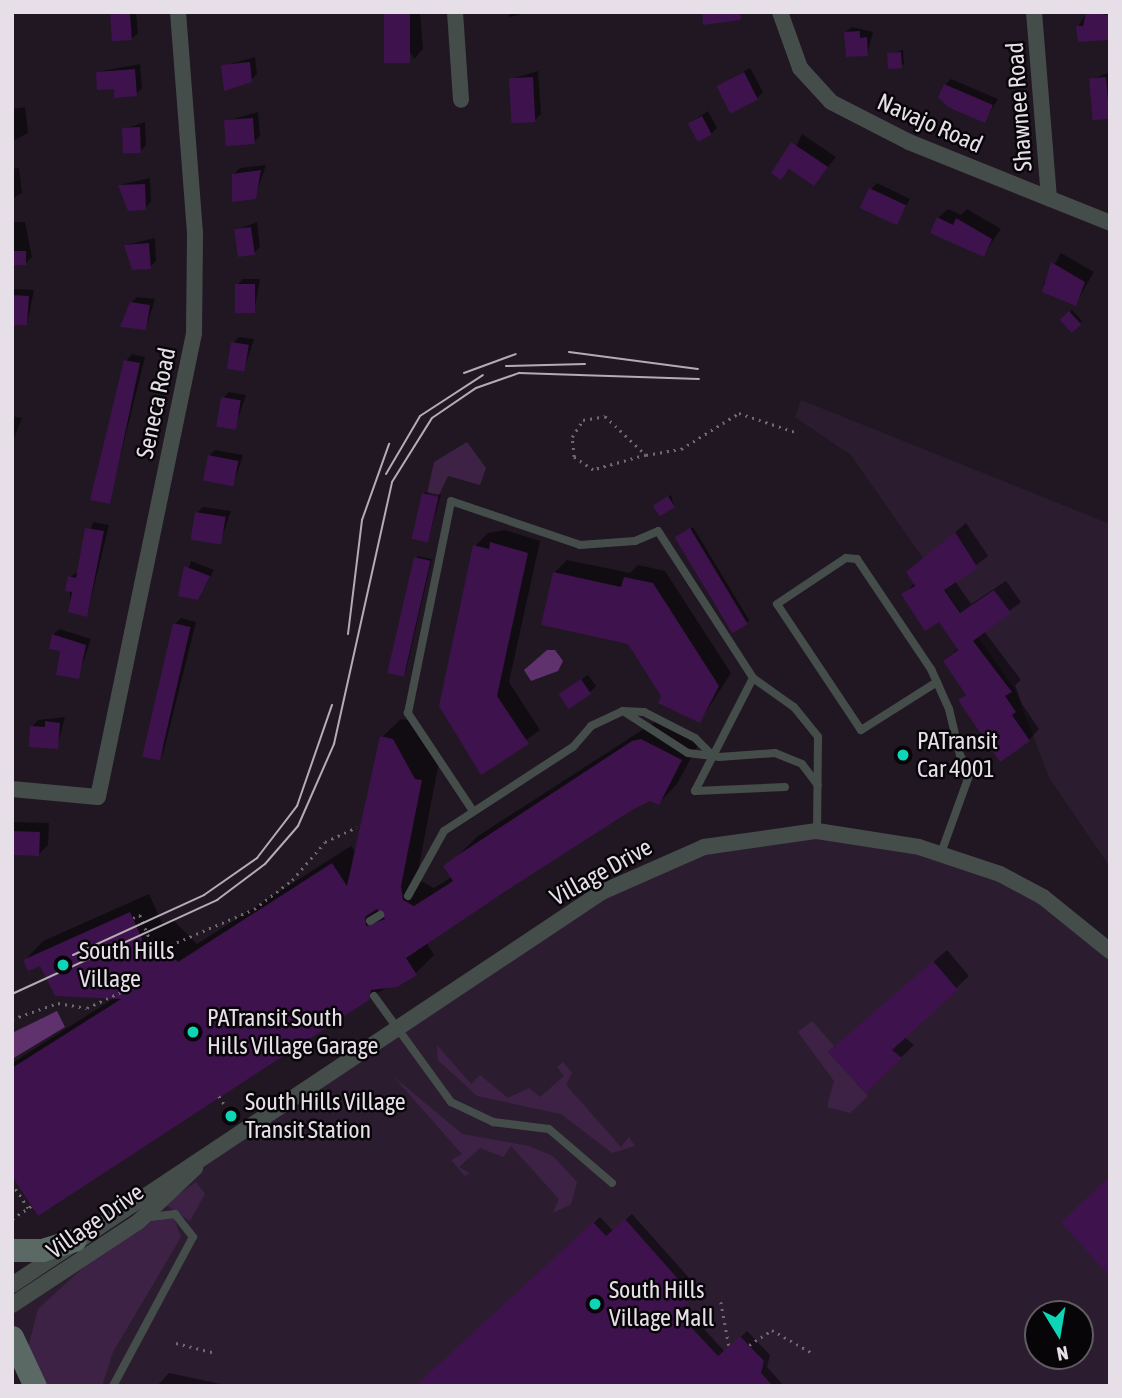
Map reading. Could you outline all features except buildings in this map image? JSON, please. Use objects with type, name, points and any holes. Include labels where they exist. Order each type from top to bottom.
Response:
[{"type":"street","name":"Seneca Road","points":[[12,789],[99,797],[194,333],[195,233],[178,12]]},
{"type":"street","points":[[455,12],[461,100]]},
{"type":"street","name":"Navajo Road","points":[[780,12],[800,68],[831,103],[909,142],[1110,223]]},
{"type":"street","name":"Shawnee Road","points":[[1034,12],[1049,198]]},
{"type":"street","name":"Village Drive","points":[[12,1285],[74,1240],[197,1166],[650,866],[704,847],[817,831],[941,853],[1043,897],[1110,951]]},
{"type":"street","name":"Village Drive","points":[[12,1305],[138,1222],[197,1166]]},
{"type":"street","points":[[12,1250],[42,1250],[74,1240]]},
{"type":"street","points":[[12,1337],[35,1386]]},
{"type":"lane","points":[[473,811],[408,713],[451,501],[580,545],[635,541],[658,531],[752,678],[809,721],[822,752],[817,831]]},
{"type":"lane","points":[[937,682],[862,730],[777,604],[846,558],[857,559],[937,682],[970,773],[941,853]]},
{"type":"lane","points":[[752,678],[695,791],[785,787]]},
{"type":"lane","points":[[408,896],[420,882],[433,842],[473,811],[573,747],[591,726],[623,711],[644,712],[695,738],[712,755]]},
{"type":"lane","points":[[623,711],[637,726],[688,753],[775,753],[802,764],[818,785]]},
{"type":"lane","points":[[370,921],[380,915]]},
{"type":"lane","points":[[373,996],[451,1102],[493,1122],[549,1129],[612,1184]]},
{"type":"lane","points":[[113,1386],[193,1237],[174,1214],[138,1222]]},
{"type":"path","points":[[646,455],[605,416],[583,420],[572,437],[574,457],[593,470],[646,455],[681,449],[739,413],[795,432]]},
{"type":"path","points":[[164,948],[254,909],[292,880],[325,842],[357,827]]},
{"type":"path","points":[[133,918],[140,915],[150,940]]},
{"type":"path","points":[[12,1019],[58,1003],[87,1009],[125,990]]},
{"type":"path","points":[[219,1096],[230,1113]]},
{"type":"path","points":[[12,1183],[30,1207],[12,1219]]},
{"type":"path","points":[[721,1302],[729,1346]]},
{"type":"path","points":[[748,1345],[772,1330],[812,1353]]},
{"type":"path","points":[[176,1343],[214,1352]]},
{"type":"shaded area","points":[[801,400],[1110,524],[1110,867],[1050,779],[1015,690],[851,455],[795,417]]},
{"type":"shaded area","points":[[467,442],[486,468],[480,485],[448,476],[438,497],[427,494],[434,462]]},
{"type":"shaded area","points":[[547,650],[555,650],[563,661],[558,671],[531,681],[524,670]]},
{"type":"shaded area","points":[[866,836],[1000,874],[1110,951],[1110,1386],[35,1386],[12,1337],[12,1305],[138,1222],[197,1166],[602,892],[753,837]]},
{"type":"shaded area","points":[[57,1011],[65,1027],[12,1059],[12,1033]]},
{"type":"shaded area","points":[[812,1021],[834,1046],[828,1052],[868,1096],[850,1113],[827,1107],[834,1081],[798,1032]]},
{"type":"shaded area","points":[[437,1045],[471,1084],[480,1075],[508,1098],[529,1088],[540,1097],[564,1076],[557,1067],[563,1062],[572,1073],[566,1085],[621,1147],[629,1137],[635,1146],[612,1153],[561,1114],[477,1096],[438,1060]]},
{"type":"shaded area","points":[[393,1076],[462,1134],[529,1146],[553,1156],[577,1182],[571,1204],[553,1213],[559,1199],[511,1146],[503,1157],[480,1148],[459,1167],[470,1173],[465,1176],[451,1160],[462,1154]]},
{"type":"shaded area","points":[[196,1182],[205,1194],[190,1221],[164,1204]]},
{"type":"shaded area","points":[[153,1218],[174,1218],[181,1237],[113,1352],[102,1386],[46,1386],[28,1348],[38,1309],[95,1257]]},
{"type":"tram line","points":[[569,352],[698,369]]},
{"type":"tram line","points":[[464,373],[516,354]]},
{"type":"tram line","points":[[506,366],[585,364]]},
{"type":"tram line","points":[[12,994],[217,900],[265,864],[298,826],[334,744],[392,482],[432,418],[476,388],[519,373],[699,379]]},
{"type":"tram line","points":[[386,474],[420,416],[483,375]]},
{"type":"tram line","points":[[348,634],[362,520],[389,444]]},
{"type":"tram line","points":[[73,955],[204,895],[257,858],[297,806],[332,705]]},
{"type":"place","name":"PATransit Car 4001","points":[[903,755]]},
{"type":"place","name":"South Hills Village","points":[[63,965]]},
{"type":"place","name":"PATransit South Hills Village Garage","points":[[193,1032]]},
{"type":"place","name":"South Hills Village Transit Station","points":[[231,1116]]},
{"type":"place","name":"South Hills Village Mall","points":[[595,1304]]}]
